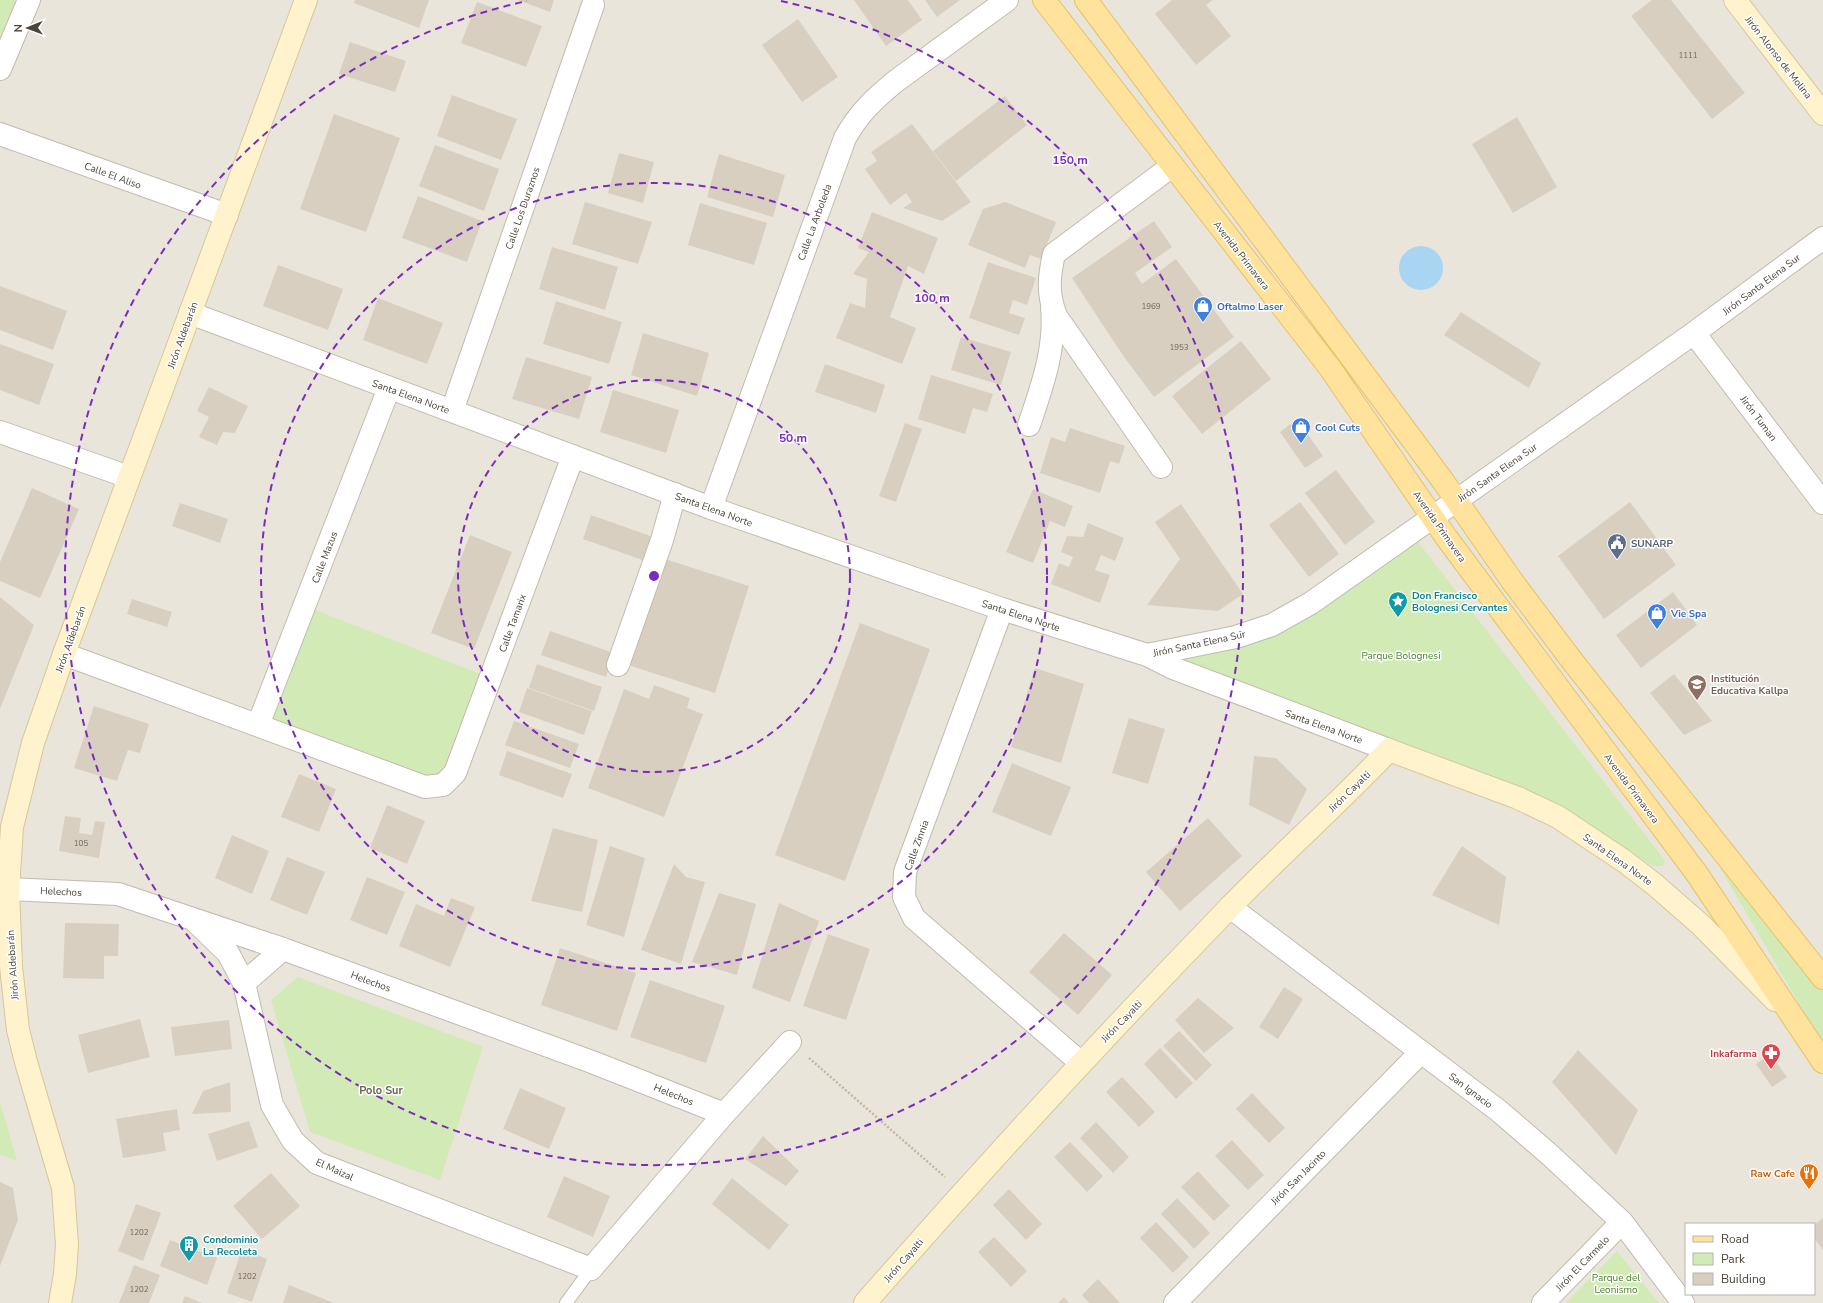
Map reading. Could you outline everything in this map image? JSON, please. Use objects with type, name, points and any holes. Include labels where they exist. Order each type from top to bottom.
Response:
[{"type":"main road","name":"Avenida Primavera","points":[[1044,0],[1330,368],[1446,537],[1697,874],[1823,1062]]},
{"type":"main road","points":[[1086,0],[1573,662],[1823,978]]},
{"type":"street","points":[[0,69],[29,0]]},
{"type":"street","name":"Jirón Aldebarán","points":[[60,1303],[66,1274],[67,1245],[63,1188],[18,1030],[11,966],[8,889],[12,827],[33,743],[64,654],[306,0]]},
{"type":"street","name":"Calle La Arboleda","points":[[711,508],[845,138],[864,109],[879,95],[1006,0]]},
{"type":"street","name":"Jirón Alonso de Molina","points":[[1735,0],[1823,114]]},
{"type":"street","name":"Calle Los Duraznos","points":[[452,411],[593,6]]},
{"type":"street","name":"Calle El Aliso","points":[[0,134],[227,215]]},
{"type":"street","points":[[1029,425],[1046,375],[1052,346],[1053,324],[1049,280],[1054,254],[1172,166]]},
{"type":"street","name":"Jirón Santa Elena Sur","points":[[1147,655],[1213,642],[1272,625],[1311,603],[1414,532],[1433,516],[1694,333],[1823,238]]},
{"type":"street","points":[[1051,304],[1056,316],[1162,467]]},
{"type":"street","name":"Santa Elena Norte","points":[[190,313],[711,508],[1002,609],[1147,655],[1173,668],[1518,798],[1558,817],[1624,861],[1654,884],[1701,925],[1792,1017]]},
{"type":"street","name":"Jirón Tuman","points":[[1694,333],[1823,503]]},
{"type":"street","name":"Calle Mazus","points":[[258,726],[389,388]]},
{"type":"street","points":[[0,432],[129,476]]},
{"type":"street","name":"Calle Tamarix","points":[[258,726],[425,787],[443,785],[456,772],[573,456]]},
{"type":"street","points":[[618,665],[662,540],[675,494]]},
{"type":"street","name":"Calle Zinnia","points":[[1002,609],[905,872],[904,897],[914,918],[1081,1063]]},
{"type":"street","points":[[64,654],[258,726]]},
{"type":"street","name":"Jirón Cayalti","points":[[865,1303],[962,1192],[1081,1063],[1230,907],[1390,750]]},
{"type":"street","name":"Helechos","points":[[8,889],[118,894],[195,921],[283,949],[592,1062],[724,1114]]},
{"type":"street","name":"San Ignacio","points":[[1230,907],[1499,1111],[1550,1155],[1622,1222],[1683,1303]]},
{"type":"street","name":"El Maizal","points":[[195,921],[228,953],[244,983],[272,1105],[293,1141],[317,1163],[591,1269]]},
{"type":"street","points":[[244,983],[283,949]]},
{"type":"street","points":[[591,1269],[724,1114],[790,1042]]},
{"type":"street","name":"Jirón San Jacinto","points":[[1175,1303],[1421,1052]]},
{"type":"street","name":"Jirón El Carmelo","points":[[1543,1303],[1622,1222]]},
{"type":"lane","points":[[566,1303],[591,1269]]},
{"type":"path","points":[[790,1042],[962,1192]]},
{"type":"shaded area","points":[[0,0],[1823,0],[1823,1303],[0,1303]]},
{"type":"green space","points":[[0,0],[22,0],[0,60]]},
{"type":"green space","name":"Parque Bolognesi","points":[[1418,542],[1663,858],[1665,862],[1663,866],[1653,866],[1571,814],[1521,787],[1179,659],[1328,605]]},
{"type":"green space","points":[[305,606],[491,678],[443,785],[258,725]]},
{"type":"green space","points":[[1700,833],[1823,989],[1823,1041],[1805,1014]]},
{"type":"green space","points":[[298,977],[483,1047],[440,1180],[310,1132],[271,1000]]},
{"type":"green space","points":[[0,1102],[17,1161],[0,1154]]},
{"type":"green space","name":"Parque del Leonismo","points":[[1617,1251],[1659,1303],[1566,1303]]},
{"type":"water","points":[[1421,246],[1433,250],[1439,256],[1443,268],[1439,280],[1433,286],[1421,290],[1409,286],[1403,280],[1399,268],[1403,256],[1409,250]]},
{"type":"building","points":[[355,0],[429,0],[419,28],[354,3]]},
{"type":"building","points":[[518,0],[554,0],[550,12]]},
{"type":"building","points":[[854,0],[908,0],[922,20],[886,46]]},
{"type":"building","points":[[925,0],[960,0],[937,17]]},
{"type":"building","points":[[1172,0],[1213,0],[1206,5],[1231,36],[1196,65],[1155,14]]},
{"type":"building","points":[[1652,0],[1671,0],[1745,93],[1712,119],[1631,16]]},
{"type":"building","points":[[477,2],[542,26],[526,67],[461,43]]},
{"type":"building","points":[[798,19],[838,77],[802,102],[762,45]]},
{"type":"building","points":[[350,42],[406,61],[395,92],[339,74]]},
{"type":"building","points":[[452,95],[517,119],[501,160],[437,136]]},
{"type":"building","points":[[1005,96],[1027,125],[956,181],[933,151]]},
{"type":"building","points":[[334,114],[400,138],[366,232],[300,209]]},
{"type":"building","points":[[1517,117],[1557,187],[1513,213],[1472,144]]},
{"type":"building","points":[[912,124],[971,202],[942,221],[903,208],[912,202],[906,193],[890,205],[865,169],[877,161],[871,152]]},
{"type":"building","points":[[435,145],[499,169],[484,211],[419,186]]},
{"type":"building","points":[[619,153],[654,162],[643,203],[608,193]]},
{"type":"building","points":[[719,154],[785,175],[773,217],[707,197]]},
{"type":"building","points":[[418,196],[482,221],[467,262],[402,238]]},
{"type":"building","points":[[585,202],[652,222],[638,264],[572,244]]},
{"type":"building","points":[[1005,202],[1056,222],[1041,259],[1030,255],[1025,268],[968,245],[983,209]]},
{"type":"building","points":[[700,203],[767,223],[754,265],[688,245]]},
{"type":"building","points":[[872,212],[938,238],[924,274],[908,266],[890,317],[916,328],[902,364],[836,338],[850,303],[865,308],[867,279],[853,274],[869,252],[858,248]]},
{"type":"building","points":[[1154,221],[1172,247],[1135,273],[1142,284],[1176,259],[1234,337],[1154,397],[1124,357],[1072,278]]},
{"type":"building","points":[[552,247],[618,267],[605,310],[539,289]]},
{"type":"building","points":[[988,262],[1036,278],[1027,305],[1013,300],[1009,313],[1025,318],[1019,335],[969,318]]},
{"type":"building","points":[[278,265],[343,289],[328,330],[263,306]]},
{"type":"building","points":[[0,286],[67,311],[53,350],[0,330]]},
{"type":"building","points":[[378,298],[443,323],[427,364],[363,340]]},
{"type":"building","points":[[556,301],[622,322],[609,364],[543,344]]},
{"type":"building","points":[[1461,312],[1541,363],[1529,388],[1444,335]]},
{"type":"building","points":[[643,333],[709,353],[697,396],[631,375]]},
{"type":"building","points":[[961,337],[1011,352],[1001,385],[951,370]]},
{"type":"building","points":[[1241,341],[1271,379],[1202,434],[1172,396]]},
{"type":"building","points":[[0,344],[54,364],[39,405],[0,390]]},
{"type":"building","points":[[526,357],[592,377],[579,419],[512,399]]},
{"type":"building","points":[[825,364],[885,385],[876,413],[815,392]]},
{"type":"building","points":[[931,375],[993,394],[987,412],[973,408],[965,434],[918,419]]},
{"type":"building","points":[[209,387],[248,406],[235,433],[223,432],[217,445],[199,437],[209,417],[197,411]]},
{"type":"building","points":[[613,390],[679,410],[666,453],[600,432]]},
{"type":"building","name":"Cool Cuts","points":[[1297,419],[1323,456],[1305,468],[1280,432]]},
{"type":"building","points":[[905,423],[922,429],[896,502],[879,496]]},
{"type":"building","points":[[1070,428],[1125,446],[1119,464],[1110,461],[1100,493],[1040,473],[1051,437],[1065,442]]},
{"type":"building","points":[[1336,470],[1375,522],[1345,545],[1305,493]]},
{"type":"building","points":[[32,488],[79,509],[40,598],[0,581],[0,562]]},
{"type":"building","points":[[1033,489],[1073,506],[1065,527],[1050,521],[1033,563],[1006,552]]},
{"type":"building","points":[[1300,502],[1339,554],[1309,577],[1269,525]]},
{"type":"building","name":"SUNARP","points":[[1630,502],[1676,565],[1604,619],[1558,556]]},
{"type":"building","points":[[180,503],[228,519],[220,543],[172,526]]},
{"type":"building","points":[[1181,504],[1243,594],[1218,611],[1147,605],[1180,559],[1155,522]]},
{"type":"building","points":[[591,515],[656,538],[648,562],[583,539]]},
{"type":"building","points":[[1088,523],[1124,538],[1115,561],[1101,555],[1095,570],[1110,575],[1100,603],[1051,584],[1059,563],[1069,567],[1073,557],[1061,552],[1067,536],[1083,537]]},
{"type":"building","points":[[470,535],[512,552],[474,649],[431,633]]},
{"type":"building","points":[[662,558],[749,586],[715,693],[628,665]]},
{"type":"building","name":"Vie Spa","points":[[1673,592],[1697,625],[1641,668],[1616,635]]},
{"type":"building","points":[[0,597],[34,625],[0,709]]},
{"type":"building","points":[[132,599],[172,612],[167,627],[127,614]]},
{"type":"building","points":[[860,623],[930,649],[845,881],[775,855]]},
{"type":"building","points":[[550,631],[614,653],[606,677],[541,655]]},
{"type":"building","points":[[537,664],[602,687],[594,711],[529,688]]},
{"type":"building","points":[[1035,668],[1084,684],[1061,763],[1011,747]]},
{"type":"building","points":[[1674,674],[1712,721],[1684,735],[1650,693]]},
{"type":"building","points":[[654,685],[690,698],[687,708],[703,714],[664,817],[588,788],[624,689],[649,699]]},
{"type":"building","points":[[527,688],[592,711],[584,735],[519,712]]},
{"type":"building","points":[[94,706],[149,724],[140,753],[128,750],[117,781],[74,768]]},
{"type":"building","points":[[1129,718],[1165,729],[1148,784],[1112,773]]},
{"type":"building","points":[[514,721],[579,744],[570,768],[505,745]]},
{"type":"building","points":[[507,751],[572,774],[563,798],[499,775]]},
{"type":"building","points":[[1254,756],[1276,758],[1307,789],[1289,825],[1249,805]]},
{"type":"building","points":[[1012,763],[1071,787],[1051,836],[992,812]]},
{"type":"building","points":[[299,774],[336,789],[319,832],[281,817]]},
{"type":"building","points":[[387,805],[425,821],[407,864],[370,848]]},
{"type":"building","points":[[65,816],[81,818],[79,833],[92,835],[95,821],[105,822],[99,858],[59,851]]},
{"type":"building","points":[[1208,818],[1242,856],[1180,911],[1146,872]]},
{"type":"building","points":[[553,828],[598,840],[582,912],[531,901]]},
{"type":"building","points":[[232,835],[269,851],[252,894],[215,878]]},
{"type":"building","points":[[610,846],[645,858],[624,937],[586,925]]},
{"type":"building","points":[[1462,846],[1506,877],[1499,925],[1432,895]]},
{"type":"building","points":[[287,857],[325,872],[307,915],[270,900]]},
{"type":"building","points":[[674,864],[686,877],[705,882],[681,964],[641,950]]},
{"type":"building","points":[[367,877],[405,892],[387,935],[350,920]]},
{"type":"building","points":[[719,893],[756,904],[737,975],[692,962]]},
{"type":"building","points":[[451,898],[475,907],[450,967],[399,946],[416,904],[444,916]]},
{"type":"building","points":[[779,903],[819,921],[790,1002],[752,988]]},
{"type":"building","points":[[65,923],[119,924],[118,956],[104,956],[104,979],[63,978]]},
{"type":"building","points":[[1064,933],[1112,975],[1078,1015],[1029,972]]},
{"type":"building","points":[[828,934],[870,949],[846,1020],[803,1006]]},
{"type":"building","points":[[560,948],[636,973],[617,1031],[541,1005]]},
{"type":"building","points":[[650,980],[725,1006],[706,1063],[630,1037]]},
{"type":"building","points":[[1284,987],[1303,999],[1278,1039],[1259,1027]]},
{"type":"building","points":[[1198,998],[1234,1028],[1204,1053],[1175,1020]]},
{"type":"building","points":[[140,1019],[150,1057],[88,1073],[78,1035]]},
{"type":"building","points":[[229,1020],[232,1049],[175,1056],[171,1027]]},
{"type":"building","points":[[1179,1031],[1212,1065],[1196,1081],[1163,1046]]},
{"type":"building","points":[[1160,1048],[1193,1083],[1176,1099],[1144,1064]]},
{"type":"building","points":[[1578,1050],[1638,1110],[1616,1155],[1552,1082]]},
{"type":"building","name":"Inkafarma","points":[[1770,1054],[1787,1077],[1772,1087],[1756,1064]]},
{"type":"building","points":[[1122,1077],[1155,1112],[1139,1127],[1106,1092]]},
{"type":"building","points":[[230,1082],[231,1112],[192,1114],[203,1091]]},
{"type":"building","points":[[520,1088],[566,1108],[549,1149],[503,1129]]},
{"type":"building","points":[[1252,1093],[1285,1128],[1269,1143],[1236,1109]]},
{"type":"building","points":[[177,1109],[180,1130],[163,1133],[166,1151],[123,1158],[116,1119]]},
{"type":"building","points":[[249,1121],[258,1147],[217,1161],[208,1134]]},
{"type":"building","points":[[1096,1122],[1129,1157],[1113,1173],[1080,1138]]},
{"type":"building","points":[[763,1136],[799,1171],[786,1186],[745,1159]]},
{"type":"building","points":[[1232,1140],[1264,1175],[1248,1190],[1215,1156]]},
{"type":"building","points":[[1070,1142],[1103,1176],[1087,1192],[1054,1157]]},
{"type":"building","points":[[1198,1171],[1230,1206],[1214,1221],[1181,1187]]},
{"type":"building","points":[[271,1173],[300,1206],[262,1239],[233,1206]]},
{"type":"building","points":[[564,1176],[610,1196],[593,1237],[547,1217]]},
{"type":"building","points":[[732,1178],[789,1225],[769,1250],[712,1204]]},
{"type":"building","points":[[0,1182],[13,1188],[18,1220],[0,1266]]},
{"type":"building","points":[[1009,1189],[1042,1224],[1026,1240],[993,1205]]},
{"type":"building","points":[[1177,1198],[1210,1233],[1194,1249],[1161,1214]]},
{"type":"building","points":[[136,1204],[161,1213],[143,1261],[118,1251]]},
{"type":"building","points":[[1823,1218],[1823,1250],[1815,1239],[1815,1224]]},
{"type":"building","points":[[1156,1222],[1189,1257],[1173,1273],[1140,1238]]},
{"type":"building","points":[[994,1237],[1027,1271],[1011,1287],[978,1252]]},
{"type":"building","name":"Condominio La Recoleta","points":[[170,1240],[217,1258],[207,1285],[160,1266]]},
{"type":"building","name":"Condominio La Recoleta","points":[[242,1249],[267,1259],[252,1302],[227,1293]]},
{"type":"building","points":[[134,1265],[160,1275],[149,1303],[119,1303]]},
{"type":"building","points":[[1098,1279],[1120,1303],[1089,1303],[1082,1295]]},
{"type":"building","points":[[289,1285],[334,1303],[283,1303]]},
{"type":"building","points":[[185,1296],[202,1303],[182,1303]]},
{"type":"building","points":[[1064,1297],[1069,1303],[1058,1303]]},
{"type":"place","name":"Oftalmo Laser","points":[[1203,323]]},
{"type":"place","name":"Cool Cuts","points":[[1301,444]]},
{"type":"place","name":"SUNARP","points":[[1617,560]]},
{"type":"place","name":"Don Francisco Bolognesi Cervantes","points":[[1398,618]]},
{"type":"place","name":"Vie Spa","points":[[1657,630]]},
{"type":"place","name":"Institución Educativa Kallpa","points":[[1697,701]]},
{"type":"place","name":"Inkafarma","points":[[1771,1070]]},
{"type":"place","name":"Raw Cafe","points":[[1809,1190]]},
{"type":"place","name":"Condominio La Recoleta","points":[[189,1262]]},
{"type":"district","name":"Polo Sur","points":[[381,1090]]}]
